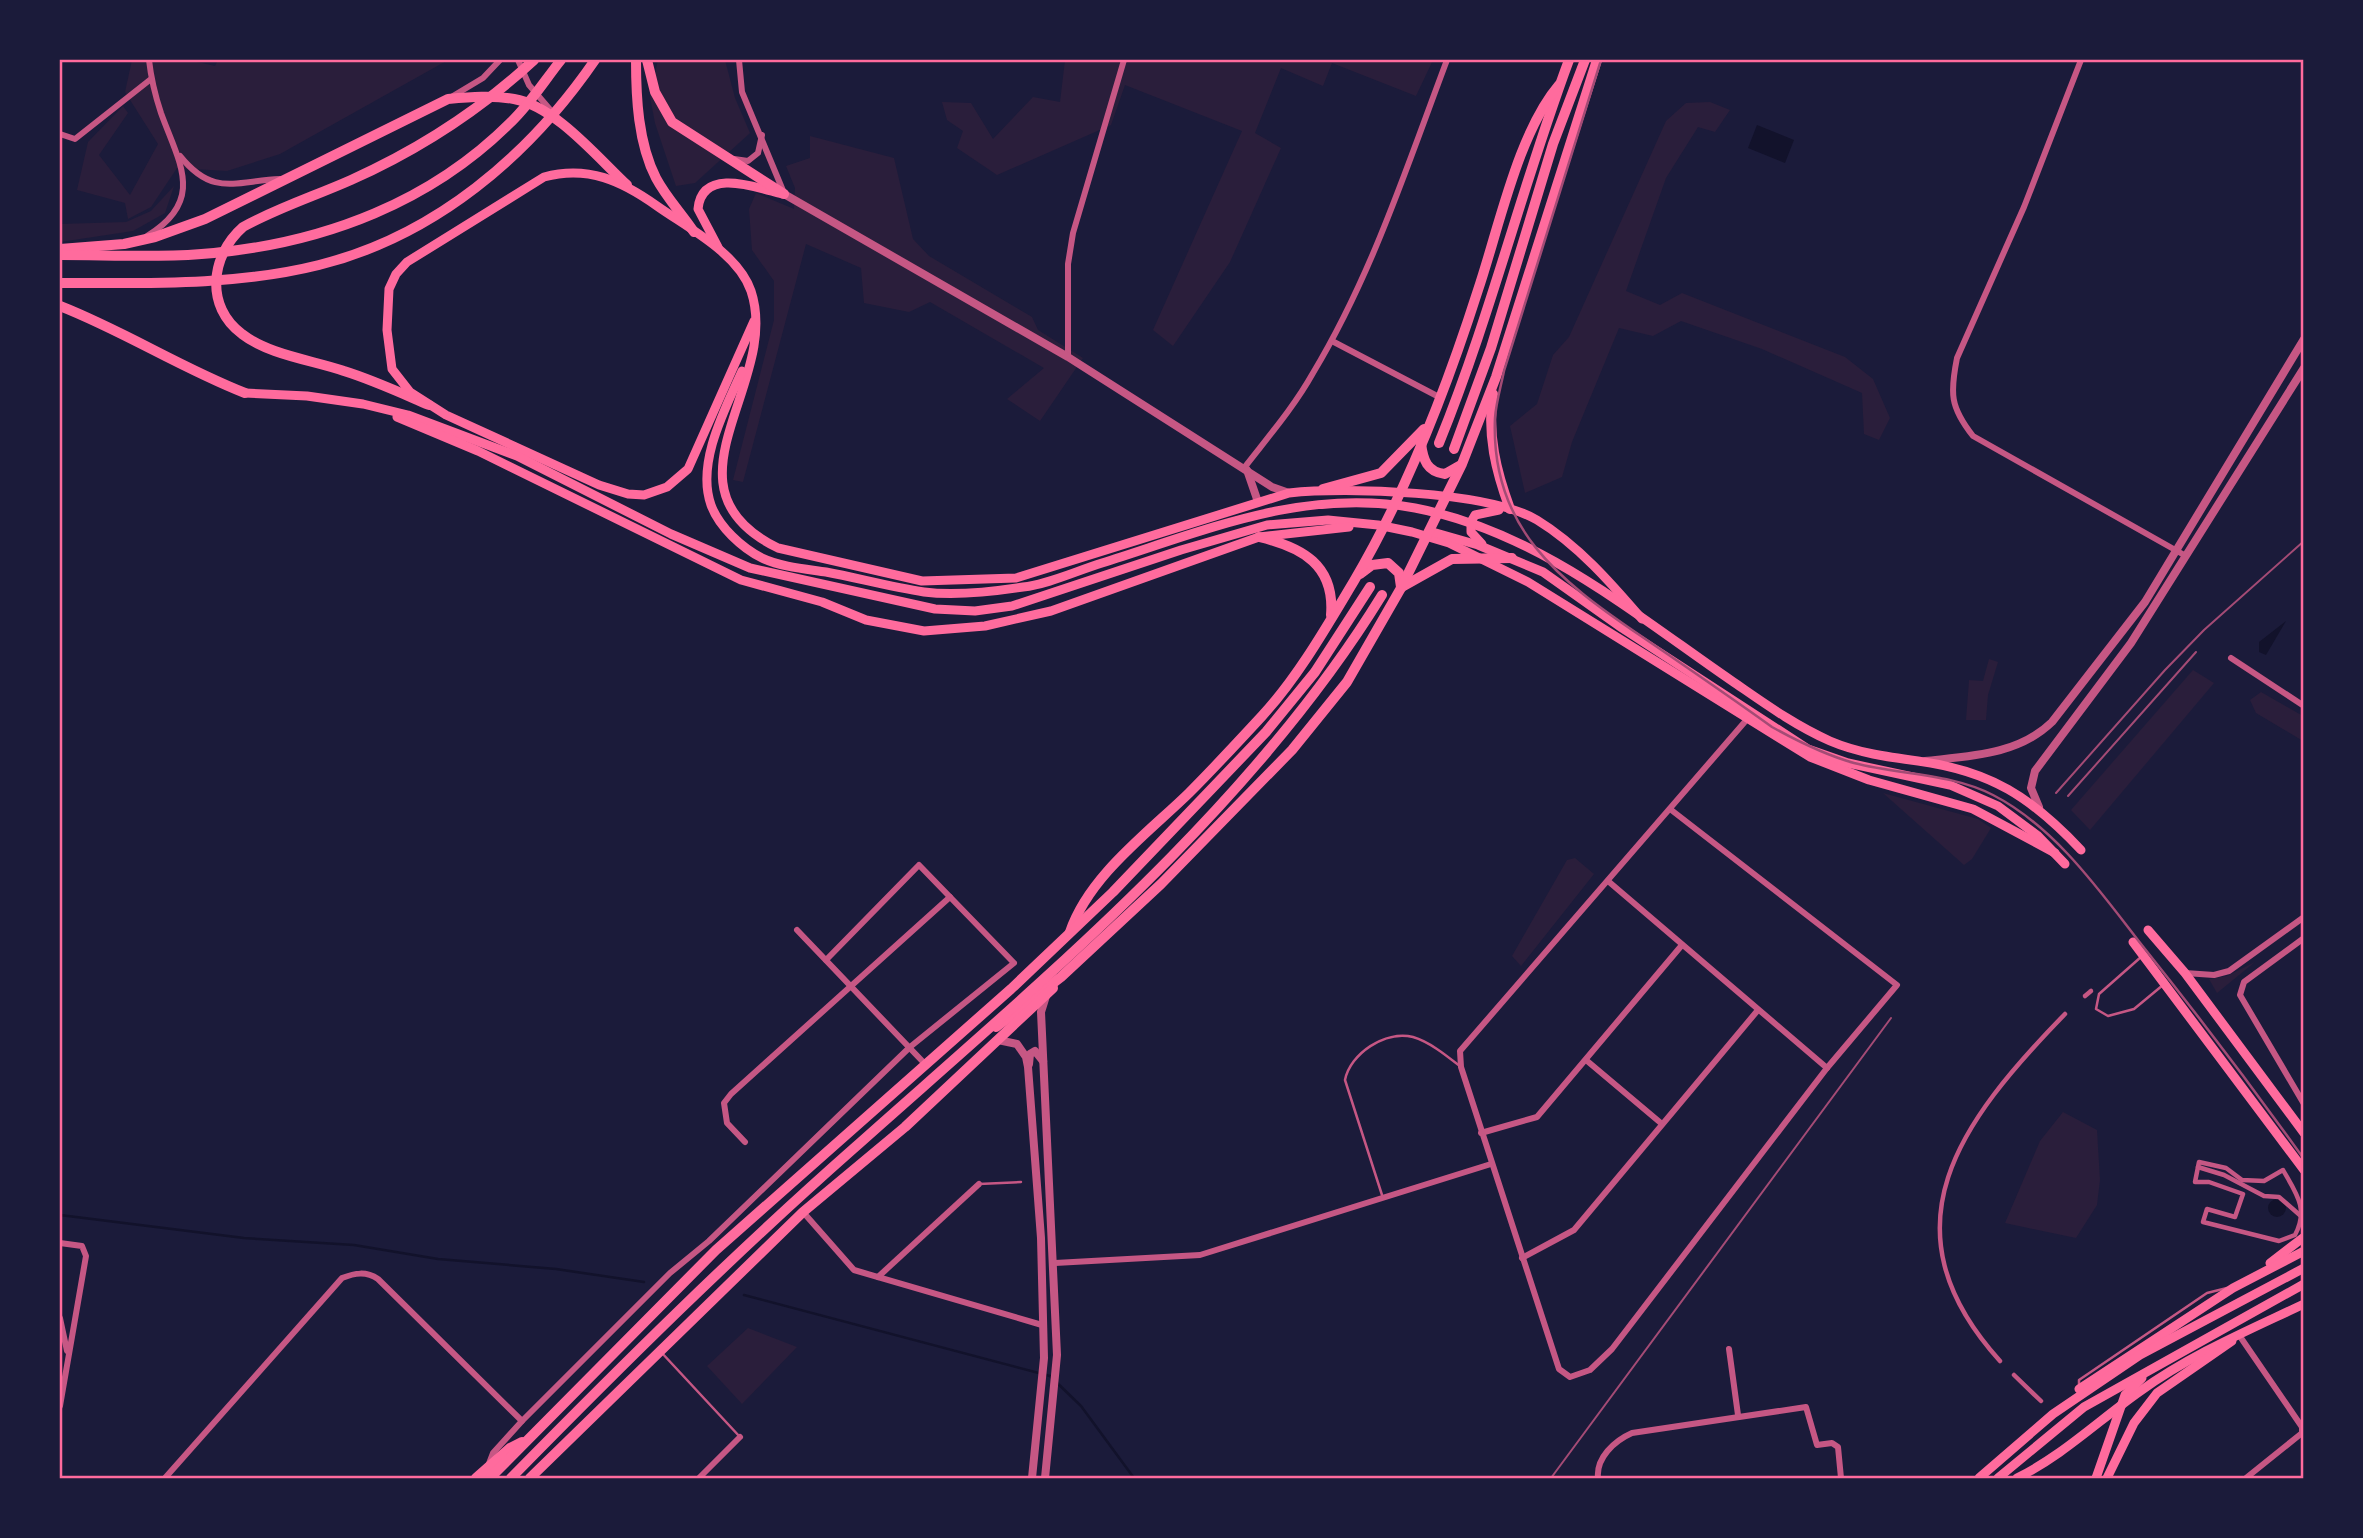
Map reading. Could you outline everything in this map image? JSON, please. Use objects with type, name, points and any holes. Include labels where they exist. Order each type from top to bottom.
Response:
[{"type":"main road","points":[[429,405],[358,375],[259,345],[229,323],[223,314],[217,292],[219,258],[232,236],[243,227],[353,179],[410,150],[458,122],[534,60]]},
{"type":"main road","points":[[60,255],[212,254],[316,236],[351,225],[385,210],[457,167],[512,122],[561,60]]},
{"type":"main road","points":[[60,283],[216,280],[318,265],[388,240],[458,202],[486,181],[542,129],[568,99],[595,60]]},
{"type":"main road","points":[[636,60],[636,95],[641,126],[656,177],[694,232]]},
{"type":"main road","points":[[647,60],[655,92],[672,122],[784,194]]},
{"type":"main road","points":[[1439,443],[1476,351],[1569,60]]},
{"type":"main road","points":[[1454,449],[1491,348],[1553,144],[1585,60]]},
{"type":"main road","points":[[983,1033],[1009,1020],[1062,977],[1185,860],[1301,740],[1347,682],[1401,588],[1462,464],[1496,377],[1597,60]]},
{"type":"main road","points":[[1069,936],[1077,910],[1114,865],[1197,786],[1265,713],[1356,579],[1421,443],[1542,105],[1559,85]]},
{"type":"main road","points":[[60,249],[139,240],[205,219],[449,99],[482,96],[515,99],[536,106],[562,124],[627,185],[721,253],[737,268],[751,290],[754,321],[750,354],[721,464],[725,500],[737,521],[759,539],[778,548],[922,581],[1016,578],[1258,502],[1289,493],[1323,489],[1381,472],[1426,427]]},
{"type":"main road","points":[[627,185],[586,173],[563,172],[544,177],[417,255],[396,274],[389,289],[388,353],[392,369],[410,392],[517,456],[671,534],[750,568],[897,603],[934,609],[975,611],[1012,606],[1046,597],[1181,550],[1267,525],[1328,520],[1378,525],[1449,543],[1496,564],[1810,757],[1869,780],[1951,801],[1994,820],[2054,853]]},
{"type":"main road","points":[[721,253],[699,215],[698,202],[708,191],[728,181],[784,194]]},
{"type":"main road","points":[[60,306],[128,336],[213,381],[245,393],[307,396],[363,404],[452,430],[517,456]]},
{"type":"main road","points":[[446,415],[599,485],[628,495],[655,492],[678,479],[688,469],[754,321]]},
{"type":"main road","points":[[750,354],[719,425],[709,463],[710,504],[737,540],[763,559],[925,592],[1027,587],[1263,512],[1305,504],[1350,502],[1415,508],[1451,517],[1553,558],[1783,717],[1826,739],[1895,760],[1919,761],[1980,776],[2039,807],[2081,849]]},
{"type":"main road","points":[[1496,377],[1490,435],[1498,474],[1510,509]]},
{"type":"main road","points":[[363,404],[446,436],[741,580],[822,602],[866,620],[924,631],[967,629],[1051,611],[1259,537],[1334,527],[1429,531],[1489,549],[1543,572],[1808,749],[1847,763],[1924,778],[1978,795],[2017,818],[2065,864]]},
{"type":"main road","points":[[1421,443],[1425,463],[1431,470],[1445,474],[1462,464]]},
{"type":"main road","points":[[1323,489],[1447,497],[1510,509],[1535,519],[1560,536],[1606,577],[1642,620]]},
{"type":"main road","points":[[1489,549],[1474,538],[1471,522],[1475,515],[1510,509]]},
{"type":"main road","points":[[1259,537],[1289,544],[1308,556],[1322,572],[1330,588],[1331,619]]},
{"type":"main road","points":[[1401,588],[1431,568],[1452,559],[1512,558]]},
{"type":"main road","points":[[822,602],[831,591],[833,577],[832,566],[826,560]]},
{"type":"main road","points":[[1356,579],[1373,565],[1388,563],[1399,573],[1401,588]]},
{"type":"main road","points":[[490,1479],[716,1250],[1069,936],[1198,807],[1266,732],[1315,672],[1370,587]]},
{"type":"main road","points":[[511,1479],[728,1261],[983,1033],[1127,899],[1274,746],[1350,647],[1382,595]]},
{"type":"main road","points":[[1710,685],[1718,671]]},
{"type":"main road","points":[[2148,930],[2185,973],[2304,1133]]},
{"type":"main road","points":[[2133,942],[2304,1170]]},
{"type":"main road","points":[[528,1479],[803,1212],[905,1127],[1046,996],[1062,977]]},
{"type":"main road","points":[[2246,1281],[2304,1237]]},
{"type":"main road","points":[[1979,1479],[2078,1390],[2107,1368],[2233,1288],[2304,1251]]},
{"type":"main road","points":[[2053,1414],[2140,1355],[2304,1268]]},
{"type":"main road","points":[[1998,1479],[2084,1407],[2304,1284]]},
{"type":"main road","points":[[2017,1479],[2044,1464],[2139,1391],[2198,1353],[2304,1304]]},
{"type":"main road","points":[[2106,1479],[2134,1423],[2157,1393],[2221,1351],[2239,1335]]},
{"type":"main road","points":[[2096,1479],[2125,1395],[2154,1367]]},
{"type":"main road","points":[[528,1479],[551,1437]]},
{"type":"main road","points":[[476,1479],[510,1448],[527,1440]]},
{"type":"street","points":[[139,240],[170,218],[181,199],[185,184],[179,154],[151,79],[149,60]]},
{"type":"street","points":[[449,99],[483,78],[500,60]]},
{"type":"street","points":[[518,60],[528,85],[562,124]]},
{"type":"street","points":[[499,91],[524,60]]},
{"type":"street","points":[[739,60],[742,92],[762,135],[784,194],[1068,358],[1272,486],[1289,493]]},
{"type":"street","points":[[1068,358],[1068,264],[1073,233],[1124,60]]},
{"type":"street","points":[[1246,469],[1303,390],[1332,341],[1374,255],[1447,60]]},
{"type":"street","points":[[2081,60],[2024,207],[1957,358],[1952,382],[1953,405],[1973,436],[2186,556]]},
{"type":"street","points":[[60,134],[75,139],[151,79]]},
{"type":"street","points":[[732,159],[748,161],[758,153],[762,135]]},
{"type":"street","points":[[179,154],[192,172],[216,184],[286,178]]},
{"type":"street","points":[[1919,761],[2004,750],[2044,730],[2145,602],[2304,339]]},
{"type":"street","points":[[1332,341],[1439,397]]},
{"type":"street","points":[[2039,807],[2031,783],[2035,771],[2131,643],[2236,471],[2304,368]]},
{"type":"street","points":[[1246,469],[1258,502]]},
{"type":"street","points":[[2231,658],[2234,663],[2304,705]]},
{"type":"street","points":[[1670,809],[1897,985],[1827,1068],[1612,1349],[1590,1370],[1570,1377],[1559,1369],[1481,1133],[1461,1066],[1460,1051],[1753,713]]},
{"type":"street","points":[[488,1467],[493,1453],[522,1421],[670,1273],[709,1241],[910,1047],[1014,963],[919,865],[826,960]]},
{"type":"street","points":[[1608,881],[1827,1068]]},
{"type":"street","points":[[745,1142],[727,1123],[724,1103],[850,985],[950,897]]},
{"type":"street","points":[[2185,973],[2214,975],[2229,971],[2304,917]]},
{"type":"street","points":[[797,930],[926,1065]]},
{"type":"street","points":[[2304,938],[2249,978],[2240,995],[2304,1104]]},
{"type":"street","points":[[1481,1133],[1537,1117],[1682,945]]},
{"type":"street","points":[[2085,996],[2091,991]]},
{"type":"street","points":[[1045,1479],[1056,1369],[1055,1263],[1041,1012],[1046,996]]},
{"type":"street","points":[[1522,1258],[1574,1230],[1758,1010]]},
{"type":"street","points":[[2000,1360],[1975,1332],[1952,1287],[1941,1246],[1940,1204],[1955,1157],[1966,1138],[2008,1076],[2065,1014]]},
{"type":"street","points":[[999,1040],[1017,1044],[1026,1057],[1041,1238],[1043,1366],[1032,1479]]},
{"type":"street","points":[[1028,1067],[1030,1054],[1035,1051],[1044,1063]]},
{"type":"street","points":[[1586,1060],[1662,1124]]},
{"type":"street","points":[[2199,1163],[2224,1167],[2242,1180],[2264,1181],[2283,1170],[2302,1206],[2302,1217],[2295,1235],[2279,1241],[2203,1222],[2207,1209],[2235,1217],[2243,1194],[2209,1182],[2195,1182],[2199,1163]]},
{"type":"street","points":[[1055,1263],[1200,1255],[1491,1164]]},
{"type":"street","points":[[2198,1167],[2224,1175],[2264,1196],[2279,1197],[2302,1217]]},
{"type":"street","points":[[878,1277],[979,1184]]},
{"type":"street","points":[[2243,1188],[2251,1189]]},
{"type":"street","points":[[803,1212],[854,1270],[1042,1325]]},
{"type":"street","points":[[1041,1238],[1055,1263]]},
{"type":"street","points":[[60,1244],[82,1246],[86,1256],[60,1406]]},
{"type":"street","points":[[1042,1284],[1055,1263]]},
{"type":"street","points":[[165,1479],[342,1278],[356,1273],[371,1274],[378,1279],[522,1421]]},
{"type":"street","points":[[60,1318],[69,1356]]},
{"type":"street","points":[[2239,1335],[2302,1427],[2302,1433],[2246,1479]]},
{"type":"street","points":[[1729,1349],[1738,1415]]},
{"type":"street","points":[[2014,1374],[2041,1401]]},
{"type":"street","points":[[1598,1479],[1600,1461],[1623,1437],[1642,1430],[1806,1407],[1817,1446],[1832,1443],[1838,1447],[1841,1479]]},
{"type":"street","points":[[699,1479],[740,1437]]},
{"type":"lane","points":[[2143,954],[2099,994],[2096,1009],[2108,1016],[2125,1013],[2165,983]]},
{"type":"lane","points":[[1383,1199],[1345,1080],[1348,1066],[1373,1043],[1412,1037],[1437,1049],[1461,1066]]},
{"type":"lane","points":[[979,1184],[1021,1182]]},
{"type":"lane","points":[[659,1350],[740,1437]]},
{"type":"shaded area","points":[[132,60],[189,60],[215,66],[218,60],[448,60],[280,154],[227,171],[177,168],[151,207],[128,219],[125,203],[77,190],[88,142],[123,106],[128,113],[99,155],[130,195],[158,144],[125,92]]},
{"type":"shaded area","points":[[658,60],[725,60],[735,98],[750,133],[695,183],[676,186],[655,123],[650,97]]},
{"type":"shaded area","points":[[1065,60],[1433,60],[1416,96],[1332,63],[1323,86],[1281,68],[1255,133],[1281,148],[1230,262],[1173,346],[1153,330],[1242,131],[1125,85],[1111,125],[997,175],[957,148],[963,131],[947,120],[942,102],[971,103],[993,139],[1033,97],[1060,102]]},
{"type":"shaded area","points":[[1710,102],[1730,110],[1715,132],[1698,127],[1666,178],[1626,291],[1660,305],[1682,293],[1845,357],[1873,379],[1890,418],[1879,440],[1864,434],[1862,393],[1762,349],[1681,321],[1653,336],[1619,328],[1572,442],[1562,477],[1525,493],[1510,426],[1537,404],[1553,355],[1569,337],[1666,121],[1686,103]]},
{"type":"shaded area","points":[[1757,125],[1794,140],[1785,163],[1748,148]]},
{"type":"shaded area","points":[[810,136],[894,158],[913,239],[929,256],[1032,317],[1038,330],[1083,358],[1040,421],[1007,399],[1044,368],[930,302],[909,312],[864,303],[861,268],[806,244],[743,482],[733,480],[774,320],[774,281],[752,250],[749,209],[756,193],[794,209],[795,188],[786,166],[810,158]]},
{"type":"shaded area","points":[[174,186],[165,213],[133,231],[60,242],[60,224],[126,222],[151,211]]},
{"type":"shaded area","points":[[2286,621],[2266,655],[2259,652],[2259,642]]},
{"type":"shaded area","points":[[1989,659],[1998,662],[1988,695],[1986,720],[1966,720],[1969,680],[1983,681]]},
{"type":"shaded area","points":[[2193,670],[2214,683],[2090,830],[2071,810]]},
{"type":"shaded area","points":[[2261,692],[2303,716],[2303,741],[2256,713],[2250,700]]},
{"type":"shaded area","points":[[1883,793],[1978,819],[1991,828],[1972,859],[1964,865]]},
{"type":"shaded area","points":[[1575,858],[1594,874],[1521,966],[1512,956],[1567,860]]},
{"type":"shaded area","points":[[2255,962],[2217,993],[2209,979],[2227,976]]},
{"type":"shaded area","points":[[2063,1112],[2097,1130],[2100,1180],[2097,1205],[2076,1238],[2005,1223],[2040,1141]]},
{"type":"shaded area","points":[[2277,1199],[2283,1202],[2286,1208],[2283,1214],[2277,1217],[2271,1214],[2268,1208],[2271,1202]]},
{"type":"shaded area","points":[[748,1328],[797,1347],[742,1404],[707,1366]]},
{"type":"waterway","points":[[60,1215],[244,1238],[354,1245],[438,1259],[556,1269],[644,1282]]},
{"type":"waterway","points":[[744,1295],[1050,1376],[1081,1406],[1134,1478]]},
{"type":"tram line","points":[[2056,793],[2204,630],[2304,541]]},
{"type":"tram line","points":[[2068,796],[2196,652]]},
{"type":"tram line","points":[[1551,1478],[1891,1018]]},
{"type":"railway","points":[[1601,60],[1504,371],[1496,406],[1497,457],[1504,491],[1518,521],[1536,548],[1583,594],[1772,727],[1812,748],[1854,763],[1942,778],[1977,788],[2015,808],[2036,824],[2074,861],[2109,902],[2224,1050],[2304,1159]]}]
